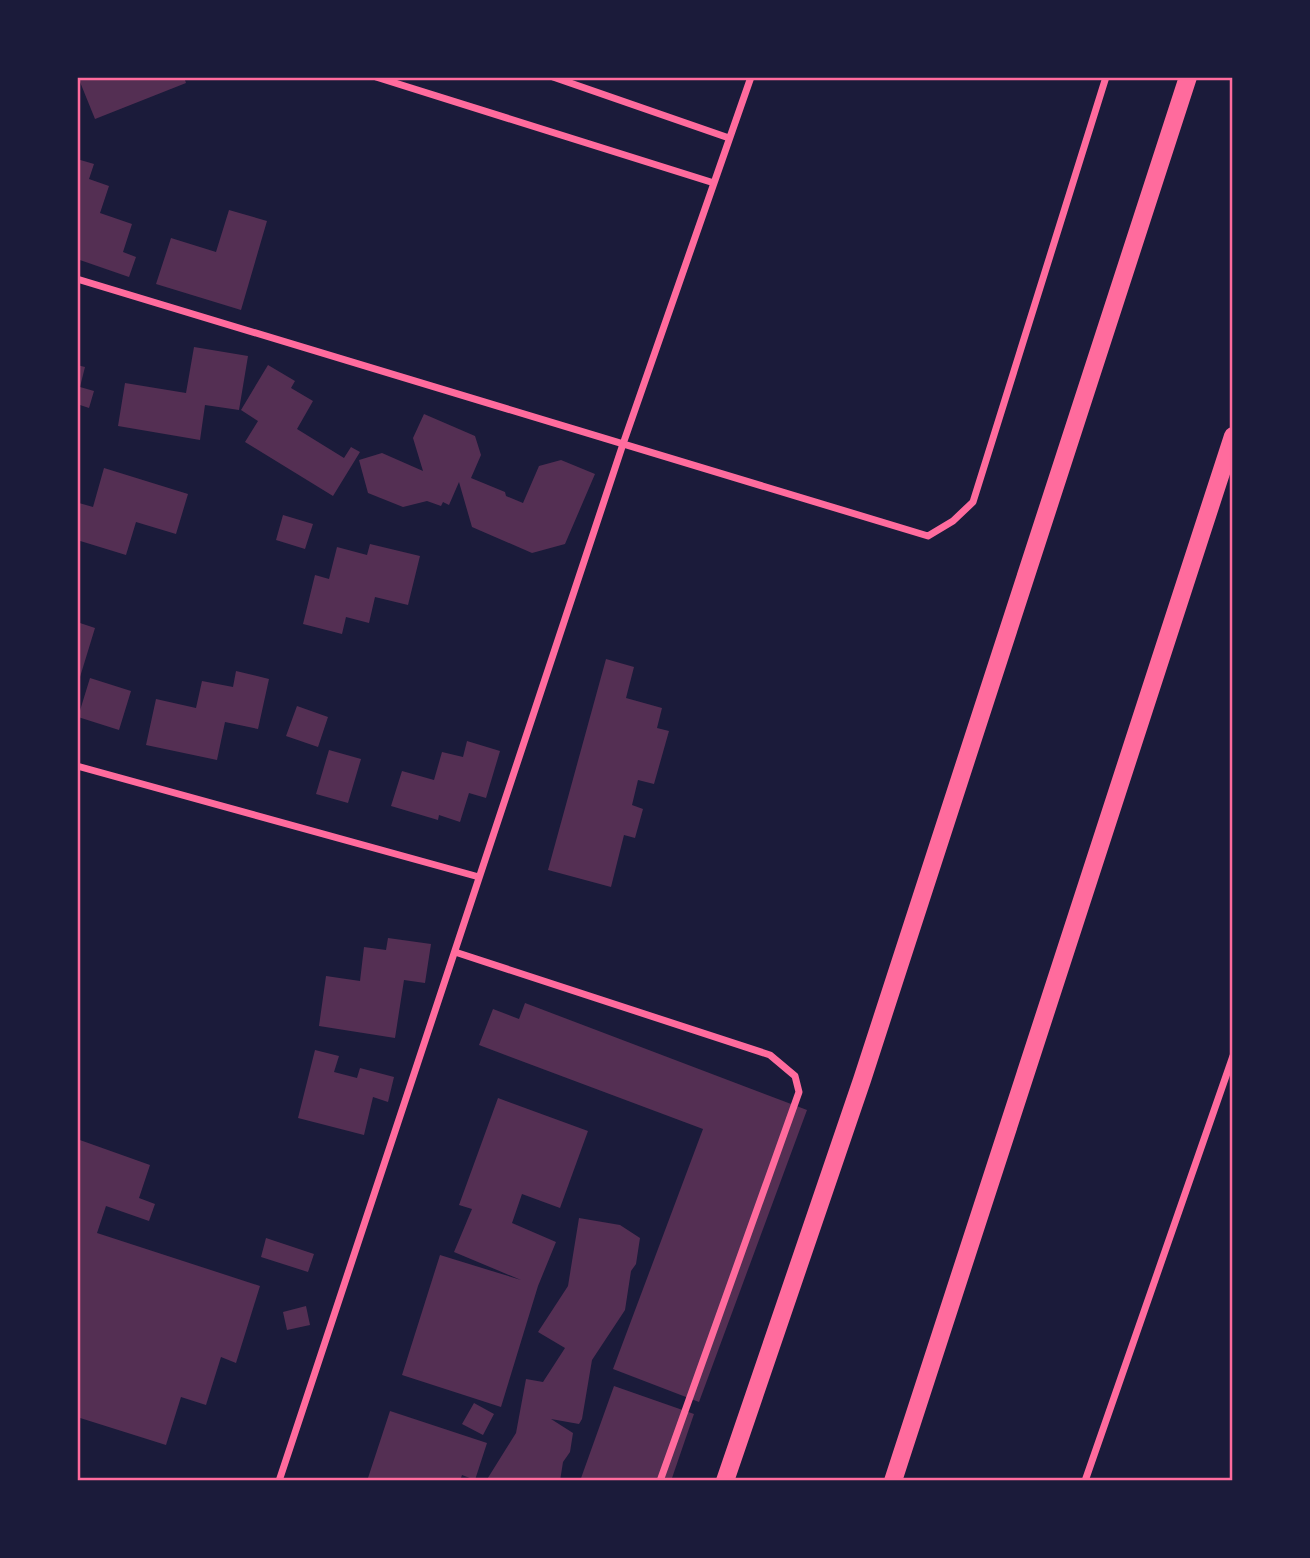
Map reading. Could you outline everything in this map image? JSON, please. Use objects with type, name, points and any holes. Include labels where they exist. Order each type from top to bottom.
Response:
[{"type":"main road","points":[[725,1481],[862,1080],[1188,77]]},
{"type":"main road","points":[[893,1481],[1233,436]]},
{"type":"street","points":[[376,77],[714,184]]},
{"type":"street","points":[[553,77],[729,138]]},
{"type":"street","points":[[279,1481],[622,444],[751,77]]},
{"type":"street","points":[[77,279],[928,536],[953,521],[973,502],[1106,77]]},
{"type":"street","points":[[77,766],[479,877]]},
{"type":"street","points":[[455,951],[769,1055],[795,1076],[799,1092],[660,1481]]},
{"type":"street","points":[[1085,1481],[1233,1056]]},
{"type":"building","points":[[78,77],[184,77],[186,83],[95,119]]},
{"type":"building","points":[[77,159],[94,164],[89,179],[109,186],[100,213],[132,224],[123,252],[136,257],[129,277],[77,259]]},
{"type":"building","points":[[229,210],[267,221],[241,310],[156,284],[171,238],[216,252]]},
{"type":"building","points":[[194,347],[248,356],[239,410],[205,405],[200,440],[118,426],[125,383],[186,393]]},
{"type":"building","points":[[77,365],[85,367],[80,387],[94,391],[89,408],[77,404]]},
{"type":"building","points":[[268,365],[295,381],[291,388],[313,401],[297,429],[344,458],[351,447],[360,452],[333,496],[245,442],[258,421],[241,410]]},
{"type":"building","points":[[424,414],[475,436],[481,455],[471,478],[505,492],[506,496],[523,503],[539,466],[561,460],[595,474],[565,544],[532,553],[472,527],[459,482],[449,505],[443,502],[441,506],[427,501],[403,507],[368,493],[359,460],[382,453],[423,471],[413,438]]},
{"type":"building","points":[[104,468],[188,494],[176,534],[136,522],[126,555],[77,540],[79,503],[93,507]]},
{"type":"building","points":[[283,515],[313,524],[305,549],[276,540]]},
{"type":"building","points":[[370,544],[420,556],[408,605],[375,597],[369,623],[346,617],[342,634],[303,624],[315,575],[329,579],[337,547],[367,555]]},
{"type":"building","points":[[77,622],[95,628],[80,677],[77,676]]},
{"type":"building","points":[[606,659],[634,667],[626,698],[662,708],[657,728],[669,731],[654,784],[638,780],[632,805],[643,809],[635,838],[624,835],[611,887],[548,870]]},
{"type":"building","points":[[236,671],[269,679],[258,729],[225,722],[217,760],[146,745],[156,699],[196,708],[202,681],[233,687]]},
{"type":"building","points":[[90,678],[131,691],[119,730],[78,717]]},
{"type":"building","points":[[297,706],[328,717],[318,747],[286,736]]},
{"type":"building","points":[[467,741],[500,751],[486,798],[469,793],[460,822],[439,815],[438,820],[391,806],[402,771],[434,780],[442,752],[463,757]]},
{"type":"building","points":[[329,750],[361,759],[348,803],[316,794]]},
{"type":"building","points":[[388,938],[431,944],[425,983],[404,980],[395,1038],[319,1026],[326,976],[360,981],[364,947],[386,950]]},
{"type":"building","points":[[525,1003],[807,1110],[699,1402],[613,1369],[703,1129],[479,1045],[493,1009],[519,1019]]},
{"type":"building","points":[[315,1050],[339,1056],[334,1072],[357,1078],[360,1068],[394,1077],[388,1102],[373,1097],[364,1135],[298,1118]]},
{"type":"building","points":[[498,1098],[588,1131],[560,1208],[522,1194],[512,1223],[556,1242],[538,1286],[501,1407],[402,1375],[440,1255],[521,1280],[454,1252],[472,1209],[459,1205]]},
{"type":"building","points":[[77,1139],[150,1165],[139,1198],[155,1204],[149,1221],[106,1206],[97,1233],[260,1286],[236,1363],[221,1357],[206,1405],[181,1397],[166,1445],[77,1417]]},
{"type":"building","points":[[579,1218],[620,1225],[640,1238],[625,1310],[592,1360],[579,1424],[551,1419],[573,1433],[560,1481],[486,1481],[516,1433],[526,1379],[543,1382],[565,1348],[538,1332],[568,1286]]},
{"type":"building","points":[[266,1238],[314,1254],[308,1272],[261,1257]]},
{"type":"building","points":[[306,1306],[310,1325],[287,1330],[283,1312]]},
{"type":"building","points":[[614,1386],[694,1414],[671,1481],[580,1481]]},
{"type":"building","points":[[474,1403],[494,1414],[483,1435],[462,1424]]},
{"type":"building","points":[[390,1411],[487,1443],[475,1480],[462,1475],[460,1481],[367,1481]]}]
